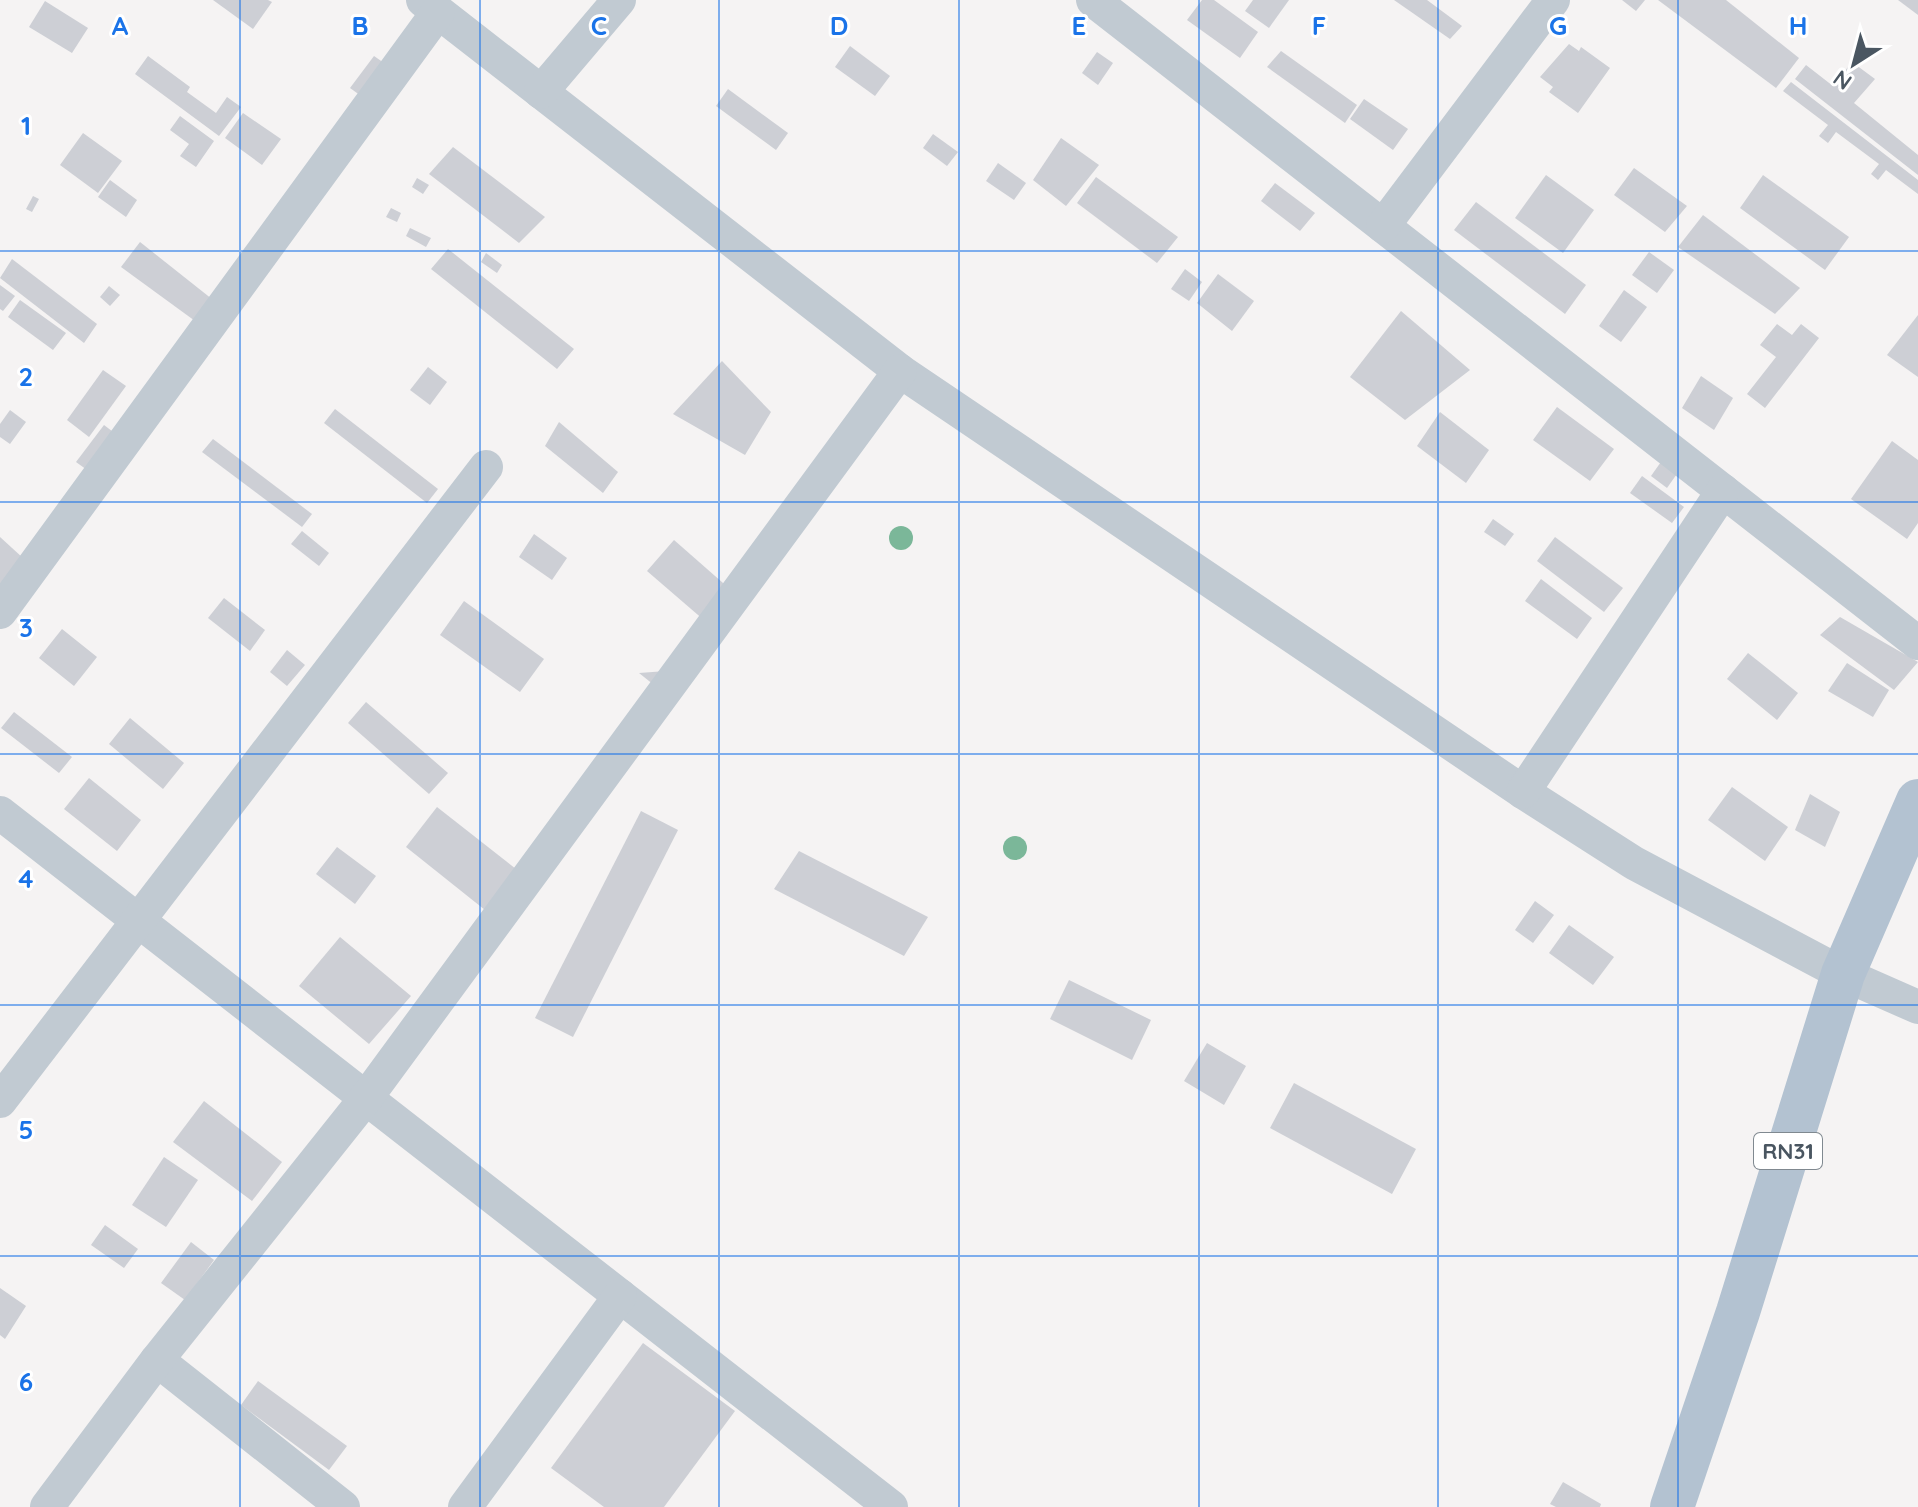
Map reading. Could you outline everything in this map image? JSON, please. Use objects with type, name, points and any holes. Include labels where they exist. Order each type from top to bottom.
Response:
[{"type":"main road","name":"RN31","points":[[1672,1507],[1738,1312],[1843,974],[1918,801]]},
{"type":"street","points":[[541,92],[619,0]]},
{"type":"street","points":[[1093,0],[1918,643]]},
{"type":"street","points":[[1383,226],[1553,0]]},
{"type":"street","points":[[0,612],[431,6],[900,371],[1523,792],[1634,863],[1843,974],[1918,1007]]},
{"type":"street","points":[[47,1507],[157,1360],[366,1098],[900,371]]},
{"type":"street","points":[[0,1101],[486,467]]},
{"type":"street","points":[[1523,792],[1723,491]]},
{"type":"street","points":[[0,813],[891,1507]]},
{"type":"street","points":[[465,1507],[620,1296]]},
{"type":"street","points":[[157,1360],[343,1507]]},
{"type":"building","points":[[213,0],[268,0],[272,2],[253,29]]},
{"type":"building","points":[[1202,0],[1214,0],[1258,32],[1240,58],[1187,20]]},
{"type":"building","points":[[1253,0],[1289,0],[1269,28],[1245,11]]},
{"type":"building","points":[[1394,0],[1427,0],[1462,26],[1450,39]]},
{"type":"building","points":[[1622,0],[1645,0],[1636,11]]},
{"type":"building","points":[[1658,0],[1726,0],[1799,58],[1776,88]]},
{"type":"building","points":[[1898,0],[1918,0],[1918,15]]},
{"type":"building","points":[[45,1],[88,28],[72,53],[29,27]]},
{"type":"building","points":[[1569,44],[1579,51],[1581,47],[1610,68],[1578,113],[1549,92],[1553,87],[1540,77]]},
{"type":"building","points":[[850,46],[890,76],[875,96],[835,67]]},
{"type":"building","points":[[1281,51],[1357,105],[1345,123],[1267,67]]},
{"type":"building","points":[[1097,52],[1113,63],[1098,85],[1082,73]]},
{"type":"building","points":[[148,56],[190,87],[187,92],[216,113],[227,97],[241,107],[219,136],[135,74]]},
{"type":"building","points":[[374,56],[387,65],[382,111],[350,88]]},
{"type":"building","points":[[1852,62],[1875,79],[1854,103],[1918,155],[1918,175],[1795,79],[1806,65],[1833,86]]},
{"type":"building","points":[[1791,82],[1918,180],[1918,194],[1886,170],[1878,180],[1871,174],[1879,164],[1836,132],[1828,143],[1819,136],[1828,125],[1783,91]]},
{"type":"building","points":[[728,89],[788,133],[776,150],[716,106]]},
{"type":"building","points":[[1364,99],[1408,129],[1393,150],[1350,119]]},
{"type":"building","points":[[243,113],[281,139],[262,165],[225,138]]},
{"type":"building","points":[[180,116],[214,141],[196,167],[180,156],[189,144],[170,130]]},
{"type":"building","points":[[83,133],[122,161],[98,193],[60,165]]},
{"type":"building","points":[[933,134],[958,152],[947,166],[923,148]]},
{"type":"building","points":[[1061,138],[1099,165],[1066,206],[1033,180]]},
{"type":"building","points":[[453,147],[545,217],[519,243],[429,174]]},
{"type":"building","points":[[998,163],[1026,183],[1014,200],[986,181]]},
{"type":"building","points":[[1634,168],[1687,206],[1665,232],[1614,195]]},
{"type":"building","points":[[1546,175],[1594,210],[1563,253],[1515,218]]},
{"type":"building","points":[[1763,175],[1849,237],[1825,270],[1740,208]]},
{"type":"building","points":[[1096,177],[1178,237],[1157,263],[1077,203]]},
{"type":"building","points":[[417,178],[429,185],[423,194],[412,187]]},
{"type":"building","points":[[110,180],[137,200],[126,217],[98,197]]},
{"type":"building","points":[[1275,183],[1315,213],[1300,231],[1261,201]]},
{"type":"building","points":[[33,196],[39,199],[32,212],[26,209]]},
{"type":"building","points":[[1476,202],[1586,285],[1565,314],[1454,230]]},
{"type":"building","points":[[391,208],[401,213],[397,222],[386,217]]},
{"type":"building","points":[[1703,215],[1800,288],[1775,314],[1678,247]]},
{"type":"building","points":[[410,228],[431,238],[426,247],[406,236]]},
{"type":"building","points":[[140,242],[222,307],[206,329],[121,267]]},
{"type":"building","points":[[448,249],[574,349],[557,369],[431,269]]},
{"type":"building","points":[[1649,252],[1674,270],[1657,293],[1632,275]]},
{"type":"building","points":[[486,253],[502,265],[497,273],[481,262]]},
{"type":"building","points":[[12,259],[97,324],[84,343],[0,278]]},
{"type":"building","points":[[1185,269],[1202,282],[1189,301],[1171,289]]},
{"type":"building","points":[[1218,274],[1254,301],[1232,331],[1197,303]]},
{"type":"building","points":[[0,285],[15,296],[3,311],[0,309]]},
{"type":"building","points":[[109,286],[120,295],[110,306],[100,297]]},
{"type":"building","points":[[1624,290],[1647,307],[1621,342],[1599,326]]},
{"type":"building","points":[[20,300],[66,333],[53,350],[8,317]]},
{"type":"building","points":[[1401,311],[1470,370],[1405,420],[1350,377]]},
{"type":"building","points":[[1918,315],[1918,377],[1887,355]]},
{"type":"building","points":[[1777,324],[1792,335],[1801,324],[1819,338],[1765,408],[1747,394],[1776,357],[1760,345]]},
{"type":"building","points":[[722,361],[771,412],[745,455],[673,414]]},
{"type":"building","points":[[428,367],[447,382],[430,405],[410,390]]},
{"type":"building","points":[[103,370],[126,386],[89,437],[67,420]]},
{"type":"building","points":[[1701,376],[1733,398],[1714,430],[1682,408]]},
{"type":"building","points":[[1557,407],[1614,449],[1590,481],[1533,440]]},
{"type":"building","points":[[335,409],[438,489],[427,503],[324,423]]},
{"type":"building","points":[[10,410],[26,422],[10,444],[0,437],[0,424]]},
{"type":"building","points":[[1440,412],[1489,450],[1466,483],[1417,446]]},
{"type":"building","points":[[559,422],[618,472],[603,493],[545,446]]},
{"type":"building","points":[[104,425],[121,438],[94,475],[76,462]]},
{"type":"building","points":[[213,439],[312,514],[302,527],[202,452]]},
{"type":"building","points":[[1892,441],[1918,460],[1918,523],[1907,539],[1851,499]]},
{"type":"building","points":[[1663,459],[1679,471],[1667,488],[1651,476]]},
{"type":"building","points":[[1642,476],[1684,507],[1672,523],[1630,493]]},
{"type":"building","points":[[1493,519],[1514,534],[1505,546],[1484,532]]},
{"type":"building","points":[[302,531],[329,553],[319,566],[291,544]]},
{"type":"building","points":[[534,534],[567,558],[552,580],[519,557]]},
{"type":"building","points":[[0,537],[23,558],[0,591]]},
{"type":"building","points":[[1555,537],[1623,588],[1604,612],[1537,561]]},
{"type":"building","points":[[674,540],[731,590],[705,621],[647,571]]},
{"type":"building","points":[[1541,579],[1592,618],[1577,639],[1525,601]]},
{"type":"building","points":[[224,598],[265,630],[250,651],[208,618]]},
{"type":"building","points":[[464,601],[544,659],[520,692],[440,635]]},
{"type":"building","points":[[1840,617],[1918,662],[1894,690],[1820,635]]},
{"type":"building","points":[[62,629],[97,657],[74,686],[39,658]]},
{"type":"building","points":[[287,650],[305,665],[287,686],[270,672]]},
{"type":"building","points":[[1748,653],[1798,693],[1777,720],[1727,679]]},
{"type":"building","points":[[1847,663],[1889,690],[1873,717],[1828,691]]},
{"type":"building","points":[[666,671],[654,685],[639,673]]},
{"type":"building","points":[[366,702],[448,773],[429,794],[348,723]]},
{"type":"building","points":[[14,712],[72,757],[59,773],[1,728]]},
{"type":"building","points":[[130,718],[184,763],[163,789],[109,744]]},
{"type":"building","points":[[89,778],[141,820],[117,851],[64,809]]},
{"type":"building","points":[[1732,787],[1788,827],[1765,861],[1708,820]]},
{"type":"building","points":[[1810,794],[1840,812],[1825,847],[1795,830]]},
{"type":"building","points":[[437,807],[516,869],[485,910],[406,847]]},
{"type":"building","points":[[641,811],[678,830],[573,1037],[535,1018]]},
{"type":"building","points":[[337,847],[376,876],[355,904],[316,874]]},
{"type":"building","points":[[799,851],[928,917],[904,956],[774,889]]},
{"type":"building","points":[[1535,901],[1554,915],[1533,943],[1515,930]]},
{"type":"building","points":[[1569,925],[1614,957],[1593,985],[1549,953]]},
{"type":"building","points":[[340,937],[411,996],[369,1044],[299,986]]},
{"type":"building","points":[[1069,980],[1151,1020],[1132,1060],[1050,1019]]},
{"type":"building","points":[[1207,1043],[1246,1066],[1224,1105],[1184,1081]]},
{"type":"building","points":[[1294,1083],[1416,1149],[1392,1194],[1270,1128]]},
{"type":"building","points":[[204,1101],[282,1162],[252,1201],[173,1142]]},
{"type":"building","points":[[164,1157],[198,1180],[166,1227],[132,1205]]},
{"type":"building","points":[[105,1225],[138,1249],[124,1268],[91,1245]]},
{"type":"building","points":[[191,1242],[214,1260],[185,1300],[161,1283]]},
{"type":"building","points":[[0,1288],[26,1306],[5,1339],[0,1335]]},
{"type":"building","points":[[643,1343],[735,1411],[664,1507],[604,1507],[551,1468]]},
{"type":"building","points":[[258,1381],[347,1446],[329,1470],[241,1405]]},
{"type":"building","points":[[1563,1482],[1601,1504],[1600,1507],[1556,1507],[1550,1504]]}]
